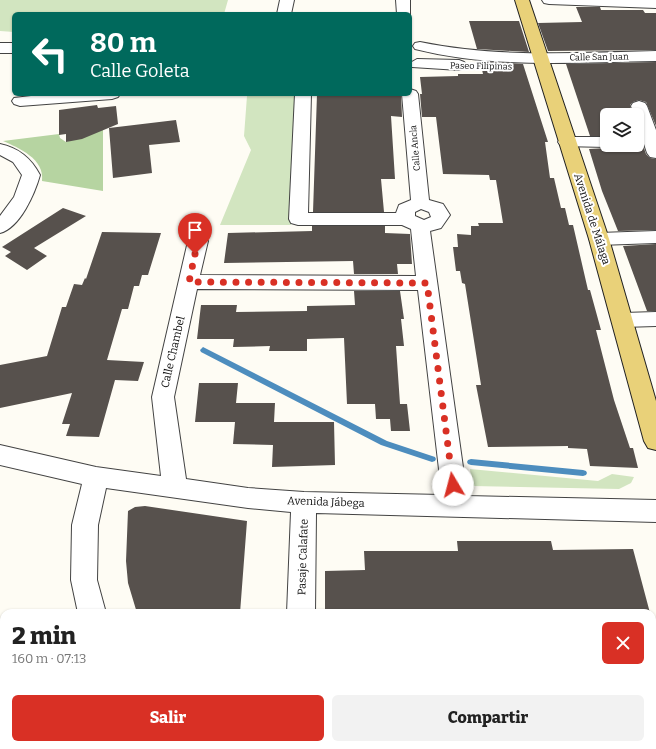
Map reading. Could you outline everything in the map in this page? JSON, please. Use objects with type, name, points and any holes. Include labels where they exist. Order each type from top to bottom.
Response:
[{"type":"main road","name":"Avenida de Málaga","points":[[522,0],[544,63],[567,142],[599,239],[656,441]]},
{"type":"street","points":[[284,12],[287,0]]},
{"type":"street","points":[[403,0],[404,12]]},
{"type":"street","points":[[549,0],[656,4]]},
{"type":"street","points":[[0,39],[12,39]]},
{"type":"street","points":[[413,65],[422,62],[427,56],[427,52],[415,45]]},
{"type":"street","name":"Paseo Filipinas","points":[[415,45],[471,56],[544,63]]},
{"type":"street","points":[[0,48],[12,48]]},
{"type":"street","points":[[0,56],[12,56]]},
{"type":"street","name":"Calle San Juan","points":[[544,63],[565,57],[656,56]]},
{"type":"street","name":"Paseo Filipinas","points":[[413,65],[544,63]]},
{"type":"street","points":[[20,101],[86,96]]},
{"type":"street","points":[[303,96],[298,219],[413,222],[432,225],[440,219],[441,215],[436,208],[426,203],[420,203],[406,208],[405,216],[413,222],[427,283],[456,506]]},
{"type":"street","name":"Calle Ancla","points":[[410,96],[420,203]]},
{"type":"street","points":[[639,106],[650,144]]},
{"type":"street","points":[[567,142],[600,142]]},
{"type":"street","points":[[0,149],[16,156],[26,164],[32,175],[27,193],[11,217],[0,227]]},
{"type":"street","points":[[599,239],[656,237]]},
{"type":"street","name":"Calle Chambel","points":[[175,487],[163,397],[198,240]]},
{"type":"street","points":[[189,282],[427,283]]},
{"type":"street","points":[[623,320],[656,319]]},
{"type":"street","name":"Avenida Jábega","points":[[0,455],[96,477],[248,498],[304,502],[656,511]]},
{"type":"street","points":[[91,609],[84,580],[85,525],[96,477]]},
{"type":"street","name":"Pasaje Calafate","points":[[301,609],[304,502]]},
{"type":"green space","points":[[0,0],[228,0],[225,12],[12,12],[12,32],[0,31]]},
{"type":"green space","points":[[247,96],[298,96],[291,225],[220,225],[251,150],[244,136]]},
{"type":"green space","points":[[103,129],[103,191],[42,181],[42,173],[39,166],[30,155],[3,141],[59,134],[60,138],[66,142]]},
{"type":"green space","points":[[470,469],[598,481],[612,474],[634,477],[631,483],[619,489],[472,486]]},
{"type":"building","points":[[576,7],[600,7],[601,10],[643,10],[645,13],[656,13],[656,50],[548,51],[538,23],[582,22]]},
{"type":"building","points":[[469,21],[519,21],[529,52],[477,49]]},
{"type":"building","points":[[480,61],[523,64],[548,142],[545,142],[550,178],[554,178],[561,208],[565,208],[569,225],[573,225],[588,290],[590,290],[601,330],[596,330],[614,400],[630,448],[633,448],[638,468],[590,466],[587,449],[568,448],[568,446],[488,447],[476,385],[481,385],[465,284],[462,283],[460,271],[456,271],[453,247],[458,247],[457,234],[471,235],[471,226],[479,226],[478,223],[503,223],[496,180],[490,180],[489,175],[443,174],[436,117],[422,117],[420,94],[422,94],[420,77],[483,74]]},
{"type":"building","points":[[656,62],[656,126],[646,102],[639,100],[633,102],[630,105],[631,108],[600,108],[600,136],[590,136],[566,64]]},
{"type":"building","points":[[317,96],[401,96],[402,117],[391,116],[395,179],[381,179],[384,212],[313,212]]},
{"type":"building","points":[[97,105],[98,108],[116,106],[118,124],[82,139],[66,142],[66,134],[59,135],[59,110]]},
{"type":"building","points":[[176,120],[180,142],[149,145],[152,173],[113,178],[109,128]]},
{"type":"building","points":[[600,148],[600,152],[644,152],[644,148],[646,154],[650,158],[656,159],[656,230],[618,231],[602,191],[589,149]]},
{"type":"building","points":[[63,208],[86,216],[34,248],[47,256],[27,270],[5,256],[11,252],[2,247]]},
{"type":"building","points":[[312,226],[385,226],[385,233],[410,234],[412,264],[397,264],[398,274],[354,274],[353,261],[224,263],[228,233],[312,231]]},
{"type":"building","points":[[102,232],[161,233],[148,275],[142,275],[139,286],[134,286],[128,309],[122,309],[107,360],[144,362],[138,381],[115,380],[99,437],[66,436],[70,424],[62,424],[72,393],[0,408],[0,365],[47,356],[62,307],[66,307],[74,284],[82,285],[85,278],[86,279]]},
{"type":"building","points":[[656,244],[656,311],[647,311],[623,246]]},
{"type":"building","points":[[354,291],[400,291],[404,319],[401,319],[404,346],[396,346],[400,404],[407,404],[410,431],[391,431],[390,419],[376,419],[375,404],[347,404],[344,338],[307,339],[307,351],[269,351],[270,346],[233,347],[234,339],[197,339],[201,305],[237,305],[236,312],[307,311],[307,306],[355,305]]},
{"type":"building","points":[[199,383],[238,383],[236,403],[275,403],[274,422],[334,422],[335,465],[272,467],[273,445],[233,444],[235,422],[195,422]]},
{"type":"building","points":[[145,506],[247,521],[240,609],[136,609],[128,583],[126,561],[128,511],[135,507]]},
{"type":"building","points":[[457,541],[551,541],[553,550],[633,549],[649,609],[325,609],[325,571],[365,570],[364,551],[458,551]]},
{"type":"waterway","points":[[203,350],[384,443],[432,459]]},
{"type":"waterway","points":[[471,462],[583,473]]},
{"type":"route","points":[[195,254],[189,282],[427,283],[453,485]]}]
